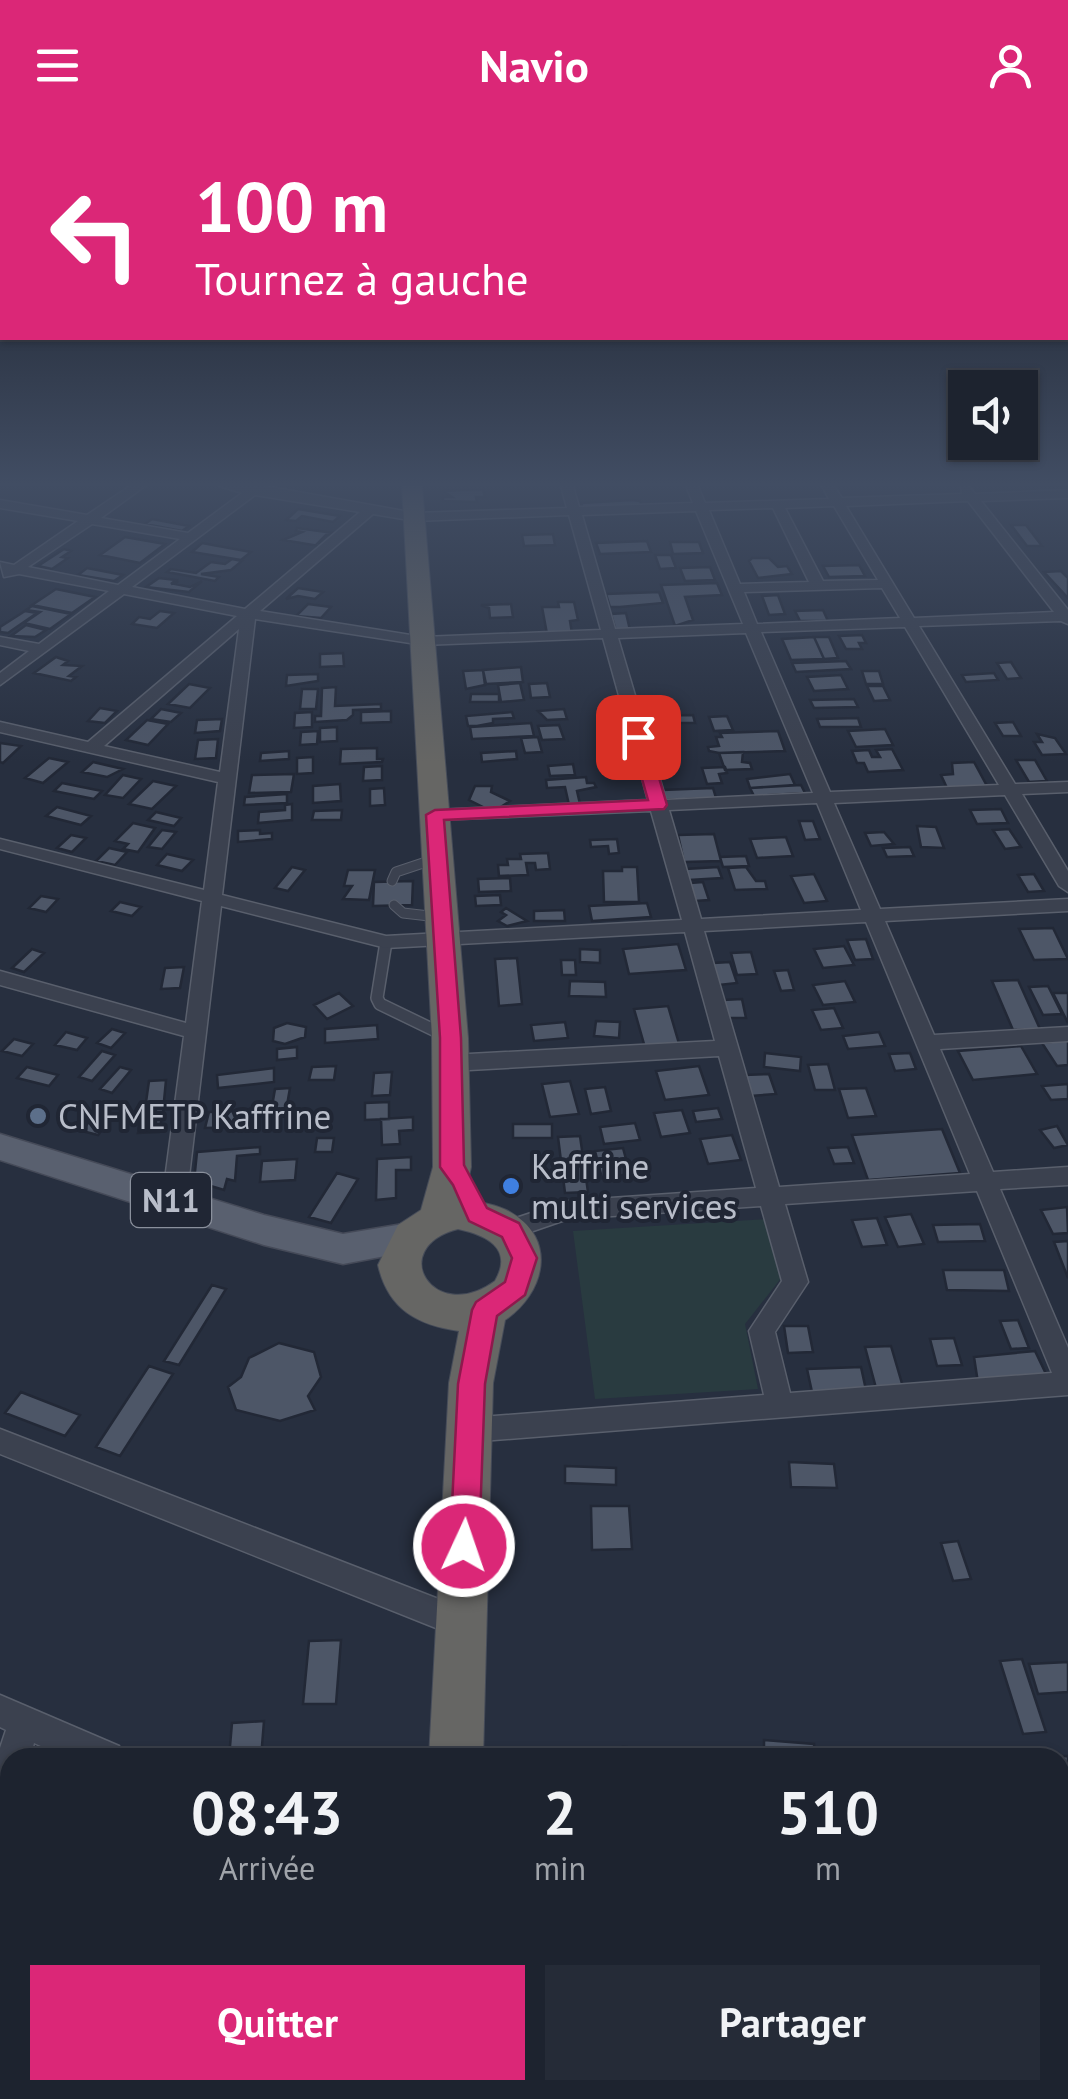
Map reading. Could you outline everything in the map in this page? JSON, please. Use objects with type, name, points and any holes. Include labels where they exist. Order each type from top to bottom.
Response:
[{"type":"highway","points":[[418,578],[451,1050],[452,1167],[459,1225]]},
{"type":"highway","points":[[459,1225],[399,1265],[470,1407]]},
{"type":"highway","points":[[414,1293],[465,1314],[485,1310],[503,1300],[523,1273],[524,1258],[459,1225]]},
{"type":"highway","points":[[456,1748],[470,1407],[485,1310]]},
{"type":"main road","name":"N11","points":[[0,1146],[174,1202],[343,1249]]},
{"type":"main road","points":[[343,1249],[459,1225]]},
{"type":"main road","points":[[343,1249],[414,1293]]},
{"type":"street","points":[[62,578],[248,614],[423,642],[1067,617]]},
{"type":"street","points":[[0,680],[138,578]]},
{"type":"street","points":[[91,748],[290,578]]},
{"type":"street","points":[[593,578],[795,1282],[762,1331],[780,1406]]},
{"type":"street","points":[[470,1407],[780,1406],[1068,1381],[731,578]]},
{"type":"street","points":[[814,578],[818,586]]},
{"type":"street","points":[[882,578],[1068,886]]},
{"type":"street","points":[[1036,578],[1067,617]]},
{"type":"street","points":[[735,588],[886,584]]},
{"type":"street","points":[[174,1202],[248,614]]},
{"type":"street","points":[[0,641],[42,649]]},
{"type":"street","points":[[0,728],[229,779]]},
{"type":"street","points":[[435,815],[1068,787]]},
{"type":"street","points":[[0,844],[386,942],[443,928],[692,925],[1068,905]]},
{"type":"street","points":[[0,978],[198,1033]]},
{"type":"street","points":[[926,1043],[1068,1034]]},
{"type":"street","points":[[451,1050],[728,1048]]},
{"type":"street","points":[[459,1225],[567,1210],[1068,1176]]},
{"type":"street","points":[[0,1441],[461,1623]]},
{"type":"street","points":[[13,1748],[13,1717],[85,1748]]},
{"type":"lane","points":[[392,881],[396,872],[438,858]]},
{"type":"lane","points":[[394,905],[443,928]]},
{"type":"lane","points":[[386,942],[377,998],[380,1004],[451,1050]]},
{"type":"shaded area","points":[[768,1219],[782,1277],[745,1324],[758,1389],[595,1399],[573,1231]]},
{"type":"building","points":[[159,578],[190,587],[202,581],[189,592],[146,587]]},
{"type":"building","points":[[684,578],[715,580],[685,581]]},
{"type":"building","points":[[1049,578],[1068,578],[1068,598]]},
{"type":"building","points":[[717,583],[722,595],[685,597],[693,620],[675,626],[661,585]]},
{"type":"building","points":[[298,588],[323,592],[315,599],[286,599]]},
{"type":"building","points":[[56,589],[95,597],[72,613],[32,605]]},
{"type":"building","points":[[659,592],[663,603],[620,607],[610,607],[606,594]]},
{"type":"building","points":[[778,595],[785,614],[769,615],[762,596]]},
{"type":"building","points":[[558,602],[574,602],[578,620],[570,621],[572,633],[547,634],[542,607],[559,607]]},
{"type":"building","points":[[308,604],[331,607],[321,618],[296,616]]},
{"type":"building","points":[[511,604],[513,617],[490,618],[489,608],[481,605]]},
{"type":"building","points":[[32,606],[71,614],[50,629],[24,623],[40,612],[26,610]]},
{"type":"building","points":[[823,610],[828,621],[800,621],[795,611]]},
{"type":"building","points":[[25,611],[37,613],[8,633],[0,632],[0,627]]},
{"type":"building","points":[[160,611],[174,613],[157,628],[132,624],[139,617],[150,619]]},
{"type":"building","points":[[626,613],[630,630],[616,631],[611,614]]},
{"type":"building","points":[[26,625],[46,630],[35,637],[11,636]]},
{"type":"building","points":[[862,635],[866,643],[859,643],[862,649],[846,649],[839,636]]},
{"type":"building","points":[[814,637],[829,637],[838,658],[824,659]]},
{"type":"building","points":[[814,637],[824,659],[791,660],[782,639]]},
{"type":"building","points":[[343,653],[344,666],[320,667],[320,654]]},
{"type":"building","points":[[56,657],[68,661],[63,665],[82,666],[69,676],[76,677],[71,681],[34,673]]},
{"type":"building","points":[[846,661],[851,669],[796,672],[792,663]]},
{"type":"building","points":[[1011,662],[1021,678],[1007,679],[997,663]]},
{"type":"building","points":[[521,667],[523,682],[486,684],[483,670]]},
{"type":"building","points":[[483,670],[485,685],[466,689],[463,671]]},
{"type":"building","points":[[862,671],[879,671],[883,684],[866,684]]},
{"type":"building","points":[[994,673],[998,680],[966,682],[962,675]]},
{"type":"building","points":[[318,674],[318,681],[286,686],[287,675]]},
{"type":"building","points":[[841,675],[848,689],[814,691],[807,677]]},
{"type":"building","points":[[520,683],[524,700],[501,702],[498,685]]},
{"type":"building","points":[[547,683],[550,697],[531,698],[529,684]]},
{"type":"building","points":[[189,684],[210,688],[190,708],[168,704]]},
{"type":"building","points":[[867,686],[883,686],[890,700],[874,701]]},
{"type":"building","points":[[336,687],[335,706],[381,704],[381,709],[353,710],[347,720],[315,722],[315,716],[321,716],[322,688]]},
{"type":"building","points":[[302,689],[318,689],[316,709],[300,709]]},
{"type":"building","points":[[471,694],[499,694],[499,702],[470,702]]},
{"type":"building","points":[[854,699],[858,707],[814,708],[810,700]]},
{"type":"building","points":[[100,708],[117,711],[105,723],[88,721]]},
{"type":"building","points":[[161,709],[181,713],[171,722],[151,719]]},
{"type":"building","points":[[564,709],[567,719],[547,720],[538,711]]},
{"type":"building","points":[[391,711],[391,722],[361,723],[361,712]]},
{"type":"building","points":[[312,712],[312,727],[294,728],[295,713]]},
{"type":"building","points":[[512,712],[514,718],[493,719],[493,723],[477,726],[468,726],[466,716]]},
{"type":"building","points":[[693,715],[695,723],[645,723],[644,716]]},
{"type":"building","points":[[727,716],[733,730],[714,731],[709,717]]},
{"type":"building","points":[[858,718],[861,727],[820,727],[817,719]]},
{"type":"building","points":[[222,719],[220,731],[195,733],[197,720]]},
{"type":"building","points":[[147,720],[168,724],[148,745],[126,740]]},
{"type":"building","points":[[1013,722],[1021,736],[1003,736],[995,723]]},
{"type":"building","points":[[531,723],[534,736],[472,739],[470,727]]},
{"type":"building","points":[[559,725],[564,739],[542,740],[538,726]]},
{"type":"building","points":[[337,727],[337,741],[320,742],[320,728]]},
{"type":"building","points":[[885,729],[893,745],[856,747],[848,731]]},
{"type":"building","points":[[318,731],[317,744],[300,745],[301,732]]},
{"type":"building","points":[[778,731],[785,751],[709,751],[708,747],[719,746],[716,737],[722,737],[720,733]]},
{"type":"building","points":[[1037,734],[1055,738],[1066,754],[1042,755],[1034,742],[1042,742]]},
{"type":"building","points":[[538,737],[542,752],[525,753],[521,738]]},
{"type":"building","points":[[218,739],[216,758],[195,759],[198,740]]},
{"type":"building","points":[[0,743],[21,746],[3,763]]},
{"type":"building","points":[[377,748],[377,759],[383,759],[382,762],[340,764],[341,749]]},
{"type":"building","points":[[675,748],[678,758],[655,759],[652,750]]},
{"type":"building","points":[[892,749],[903,770],[868,772],[864,763],[857,763],[852,751],[869,750],[872,757],[880,757],[876,750]]},
{"type":"building","points":[[289,751],[289,759],[260,761],[261,753]]},
{"type":"building","points":[[516,751],[517,759],[482,762],[481,753]]},
{"type":"building","points":[[743,752],[742,762],[750,763],[752,769],[725,770],[719,753]]},
{"type":"building","points":[[313,757],[313,773],[297,774],[297,758]]},
{"type":"building","points":[[49,758],[68,762],[43,783],[25,778]]},
{"type":"building","points":[[1016,760],[1035,760],[1047,781],[1029,782]]},
{"type":"building","points":[[93,762],[123,769],[107,777],[82,772]]},
{"type":"building","points":[[974,762],[987,786],[947,788],[941,775],[953,774],[952,763]]},
{"type":"building","points":[[573,764],[575,775],[550,776],[548,766]]},
{"type":"building","points":[[382,766],[382,780],[363,781],[364,767]]},
{"type":"building","points":[[725,767],[727,773],[719,774],[722,783],[707,784],[702,768]]},
{"type":"building","points":[[294,774],[291,792],[249,793],[252,775]]},
{"type":"building","points":[[790,774],[795,785],[750,788],[747,779]]},
{"type":"building","points":[[123,775],[141,779],[123,798],[105,795]]},
{"type":"building","points":[[586,777],[587,783],[596,787],[577,791],[580,804],[569,805],[565,787],[547,788],[546,780]]},
{"type":"building","points":[[153,781],[176,786],[152,809],[129,804]]},
{"type":"building","points":[[62,783],[102,791],[94,799],[54,791]]},
{"type":"building","points":[[340,784],[341,801],[313,803],[313,786]]},
{"type":"building","points":[[801,785],[805,793],[754,796],[750,788]]},
{"type":"building","points":[[475,786],[492,786],[491,792],[510,801],[493,812],[469,800]]},
{"type":"building","points":[[384,788],[385,805],[370,806],[370,789]]},
{"type":"building","points":[[713,788],[716,798],[665,800],[662,790]]},
{"type":"building","points":[[287,794],[287,803],[244,805],[245,797]]},
{"type":"building","points":[[292,804],[292,820],[258,823],[259,812],[285,810],[285,805]]},
{"type":"building","points":[[57,807],[91,816],[81,825],[46,816]]},
{"type":"building","points":[[1001,809],[1008,823],[977,824],[970,810]]},
{"type":"building","points":[[342,810],[341,820],[312,820],[314,811]]},
{"type":"building","points":[[156,812],[181,818],[174,826],[148,820]]},
{"type":"building","points":[[799,821],[813,821],[820,839],[805,840]]},
{"type":"building","points":[[133,823],[155,828],[138,852],[123,849],[128,844],[115,841]]},
{"type":"building","points":[[917,826],[936,827],[944,848],[921,847]]},
{"type":"building","points":[[1009,829],[1021,847],[1005,849],[993,830]]},
{"type":"building","points":[[162,830],[176,832],[162,849],[148,847]]},
{"type":"building","points":[[260,830],[260,834],[272,833],[272,839],[238,842],[238,831]]},
{"type":"building","points":[[884,832],[894,844],[871,846],[865,833]]},
{"type":"building","points":[[714,834],[721,861],[684,862],[678,835]]},
{"type":"building","points":[[71,835],[86,838],[72,852],[57,848]]},
{"type":"building","points":[[786,837],[793,856],[757,858],[750,839]]},
{"type":"building","points":[[617,839],[619,853],[609,854],[608,846],[591,847],[590,840]]},
{"type":"building","points":[[910,847],[914,856],[887,857],[883,848]]},
{"type":"building","points":[[109,848],[127,852],[115,865],[96,861]]},
{"type":"building","points":[[548,853],[550,869],[536,870],[535,863],[526,863],[528,875],[499,876],[498,865],[508,865],[507,859],[521,859],[520,854]]},
{"type":"building","points":[[167,854],[193,860],[182,871],[157,865]]},
{"type":"building","points":[[746,856],[749,866],[723,867],[720,857]]},
{"type":"building","points":[[292,867],[305,870],[288,891],[275,888]]},
{"type":"building","points":[[622,867],[637,867],[639,902],[604,902],[603,871],[622,871]]},
{"type":"building","points":[[718,867],[722,878],[689,880],[685,869]]},
{"type":"building","points":[[746,867],[756,881],[765,881],[767,889],[735,890],[728,868]]},
{"type":"building","points":[[348,870],[375,870],[369,900],[343,899],[352,886],[344,886]]},
{"type":"building","points":[[814,874],[827,901],[804,903],[791,876]]},
{"type":"building","points":[[1034,874],[1044,891],[1028,892],[1018,875]]},
{"type":"building","points":[[510,878],[511,891],[479,892],[478,879]]},
{"type":"building","points":[[413,881],[412,905],[373,906],[374,882]]},
{"type":"building","points":[[703,882],[709,900],[695,901],[690,883]]},
{"type":"building","points":[[500,895],[501,905],[476,906],[475,896]]},
{"type":"building","points":[[41,896],[58,899],[46,912],[29,908]]},
{"type":"building","points":[[120,902],[141,907],[132,916],[111,911]]},
{"type":"building","points":[[647,903],[651,917],[592,921],[589,906]]},
{"type":"building","points":[[506,908],[527,921],[507,926],[498,921],[506,915],[501,912]]},
{"type":"building","points":[[564,910],[565,921],[534,921],[534,911]]},
{"type":"building","points":[[1053,928],[1068,959],[1034,960],[1019,929]]},
{"type":"building","points":[[866,939],[873,959],[855,960],[847,940]]},
{"type":"building","points":[[678,944],[686,970],[629,974],[623,949]]},
{"type":"building","points":[[844,946],[854,965],[823,968],[814,949]]},
{"type":"building","points":[[32,949],[44,953],[24,972],[12,968]]},
{"type":"building","points":[[580,949],[600,950],[600,963],[580,962]]},
{"type":"building","points":[[751,952],[757,974],[737,975],[731,953]]},
{"type":"building","points":[[517,958],[522,1004],[499,1006],[495,959]]},
{"type":"building","points":[[561,960],[575,960],[576,975],[562,975]]},
{"type":"building","points":[[730,962],[737,983],[719,985],[713,963]]},
{"type":"building","points":[[184,967],[180,988],[161,989],[165,968]]},
{"type":"building","points":[[788,970],[794,990],[781,991],[774,971]]},
{"type":"building","points":[[1018,980],[1040,1029],[1013,1030],[992,981]]},
{"type":"building","points":[[570,981],[605,982],[606,997],[569,996]]},
{"type":"building","points":[[845,981],[855,1002],[823,1005],[813,985]]},
{"type":"building","points":[[1048,986],[1062,1014],[1043,1015],[1029,987]]},
{"type":"building","points":[[339,993],[353,1006],[327,1019],[314,1005]]},
{"type":"building","points":[[1053,993],[1068,993],[1068,1023]]},
{"type":"building","points":[[742,999],[746,1018],[727,1018],[723,1000]]},
{"type":"building","points":[[668,1006],[680,1047],[646,1051],[634,1009]]},
{"type":"building","points":[[834,1008],[843,1028],[821,1030],[812,1010]]},
{"type":"building","points":[[596,1021],[620,1022],[619,1038],[594,1036]]},
{"type":"building","points":[[565,1022],[568,1038],[534,1041],[531,1025]]},
{"type":"building","points":[[287,1023],[306,1027],[305,1037],[285,1044],[273,1041],[274,1028]]},
{"type":"building","points":[[377,1025],[378,1039],[325,1043],[325,1029]]},
{"type":"building","points":[[112,1029],[125,1033],[111,1048],[97,1043]]},
{"type":"building","points":[[66,1032],[87,1038],[77,1050],[55,1045]]},
{"type":"building","points":[[879,1032],[885,1046],[848,1049],[843,1036]]},
{"type":"building","points":[[14,1039],[33,1044],[22,1056],[2,1051]]},
{"type":"building","points":[[1068,1040],[1068,1065],[1057,1066],[1042,1043]]},
{"type":"building","points":[[1021,1046],[1037,1074],[973,1080],[958,1051]]},
{"type":"building","points":[[297,1047],[297,1058],[277,1060],[277,1049]]},
{"type":"building","points":[[102,1051],[115,1055],[92,1081],[79,1077]]},
{"type":"building","points":[[765,1053],[801,1057],[800,1071],[764,1067]]},
{"type":"building","points":[[910,1053],[916,1069],[895,1071],[889,1054]]},
{"type":"building","points":[[828,1064],[835,1090],[815,1090],[808,1065]]},
{"type":"building","points":[[336,1066],[334,1080],[309,1080],[312,1067]]},
{"type":"building","points":[[699,1066],[709,1095],[665,1100],[656,1071]]},
{"type":"building","points":[[27,1067],[58,1075],[49,1086],[17,1078]]},
{"type":"building","points":[[120,1067],[131,1070],[112,1093],[100,1089]]},
{"type":"building","points":[[274,1068],[274,1082],[218,1088],[217,1075]]},
{"type":"building","points":[[392,1072],[390,1095],[372,1096],[374,1073]]},
{"type":"building","points":[[769,1074],[776,1094],[750,1096],[744,1075]]},
{"type":"building","points":[[166,1080],[164,1101],[146,1102],[149,1081]]},
{"type":"building","points":[[570,1081],[579,1114],[550,1117],[542,1084]]},
{"type":"building","points":[[1068,1084],[1068,1099],[1051,1100],[1042,1086]]},
{"type":"building","points":[[605,1087],[611,1111],[591,1114],[585,1089]]},
{"type":"building","points":[[290,1088],[286,1111],[271,1112],[275,1089]]},
{"type":"building","points":[[866,1088],[876,1116],[848,1118],[839,1089]]},
{"type":"building","points":[[389,1102],[389,1119],[365,1120],[365,1103]]},
{"type":"building","points":[[164,1107],[159,1132],[138,1133],[143,1108]]},
{"type":"building","points":[[718,1108],[722,1119],[696,1122],[693,1111]]},
{"type":"building","points":[[682,1110],[690,1133],[661,1137],[654,1113]]},
{"type":"building","points":[[97,1111],[113,1116],[98,1135],[82,1131]]},
{"type":"building","points":[[243,1111],[241,1127],[205,1128],[209,1112]]},
{"type":"building","points":[[413,1117],[413,1130],[399,1131],[400,1144],[382,1145],[381,1119]]},
{"type":"building","points":[[635,1123],[640,1140],[604,1144],[600,1127]]},
{"type":"building","points":[[513,1124],[552,1124],[552,1138],[513,1138]]},
{"type":"building","points":[[1057,1126],[1068,1145],[1054,1148],[1040,1130]]},
{"type":"building","points":[[942,1129],[960,1173],[868,1180],[852,1135]]},
{"type":"building","points":[[732,1135],[741,1160],[708,1164],[700,1139]]},
{"type":"building","points":[[580,1136],[588,1192],[565,1193],[558,1137]]},
{"type":"building","points":[[317,1138],[334,1138],[332,1152],[315,1152]]},
{"type":"building","points":[[260,1147],[260,1154],[237,1156],[235,1181],[227,1179],[224,1190],[194,1181],[197,1152]]},
{"type":"building","points":[[848,1147],[854,1163],[834,1164],[828,1148]]},
{"type":"building","points":[[623,1148],[630,1174],[602,1178],[595,1151]]},
{"type":"building","points":[[411,1157],[411,1170],[396,1170],[396,1198],[376,1200],[377,1159]]},
{"type":"building","points":[[297,1159],[295,1180],[260,1182],[262,1161]]},
{"type":"building","points":[[337,1173],[358,1179],[331,1223],[309,1217]]},
{"type":"building","points":[[1067,1207],[1068,1233],[1053,1234],[1041,1210]]},
{"type":"building","points":[[911,1214],[924,1244],[898,1247],[885,1217]]},
{"type":"building","points":[[877,1218],[887,1245],[862,1247],[852,1220]]},
{"type":"building","points":[[980,1224],[985,1241],[938,1242],[933,1225]]},
{"type":"building","points":[[1068,1241],[1068,1278],[1054,1242]]},
{"type":"building","points":[[943,1270],[1004,1270],[1009,1291],[947,1290]]},
{"type":"building","points":[[212,1285],[226,1289],[179,1365],[164,1361]]},
{"type":"building","points":[[1018,1320],[1029,1348],[1011,1349],[1000,1321]]},
{"type":"building","points":[[784,1326],[808,1326],[813,1352],[788,1353]]},
{"type":"building","points":[[954,1338],[962,1365],[937,1366],[930,1339]]},
{"type":"building","points":[[279,1343],[314,1352],[321,1377],[308,1396],[315,1410],[280,1421],[236,1410],[228,1387],[241,1377],[249,1358]]},
{"type":"building","points":[[891,1346],[903,1387],[876,1388],[865,1347]]},
{"type":"building","points":[[1035,1351],[1047,1376],[978,1383],[974,1357]]},
{"type":"building","points":[[149,1366],[173,1374],[120,1456],[96,1447]]},
{"type":"building","points":[[861,1367],[866,1390],[812,1392],[807,1369]]},
{"type":"building","points":[[21,1392],[80,1415],[65,1436],[5,1413]]},
{"type":"building","points":[[789,1462],[834,1464],[837,1488],[791,1487]]},
{"type":"building","points":[[565,1466],[616,1468],[616,1485],[565,1483]]},
{"type":"building","points":[[591,1506],[629,1506],[632,1549],[592,1550]]},
{"type":"building","points":[[958,1541],[971,1579],[953,1581],[941,1543]]},
{"type":"building","points":[[341,1640],[336,1704],[303,1704],[309,1641]]},
{"type":"building","points":[[1022,1659],[1046,1732],[1023,1734],[1000,1661]]},
{"type":"building","points":[[1068,1662],[1068,1692],[1038,1694],[1029,1664]]},
{"type":"building","points":[[264,1721],[262,1748],[230,1748],[232,1723]]},
{"type":"building","points":[[764,1740],[814,1744],[814,1748],[764,1748]]},
{"type":"place","name":"CNFMETP Kaffrine","points":[[38,1116]]},
{"type":"place","name":"Kaffrine multi services","points":[[511,1186]]},
{"type":"route","points":[[464,1546],[471,1384],[485,1310],[516,1288],[524,1258],[520,1243],[510,1230],[478,1214],[464,1181],[452,1167],[450,1038],[435,815],[658,805],[638,737]]}]
